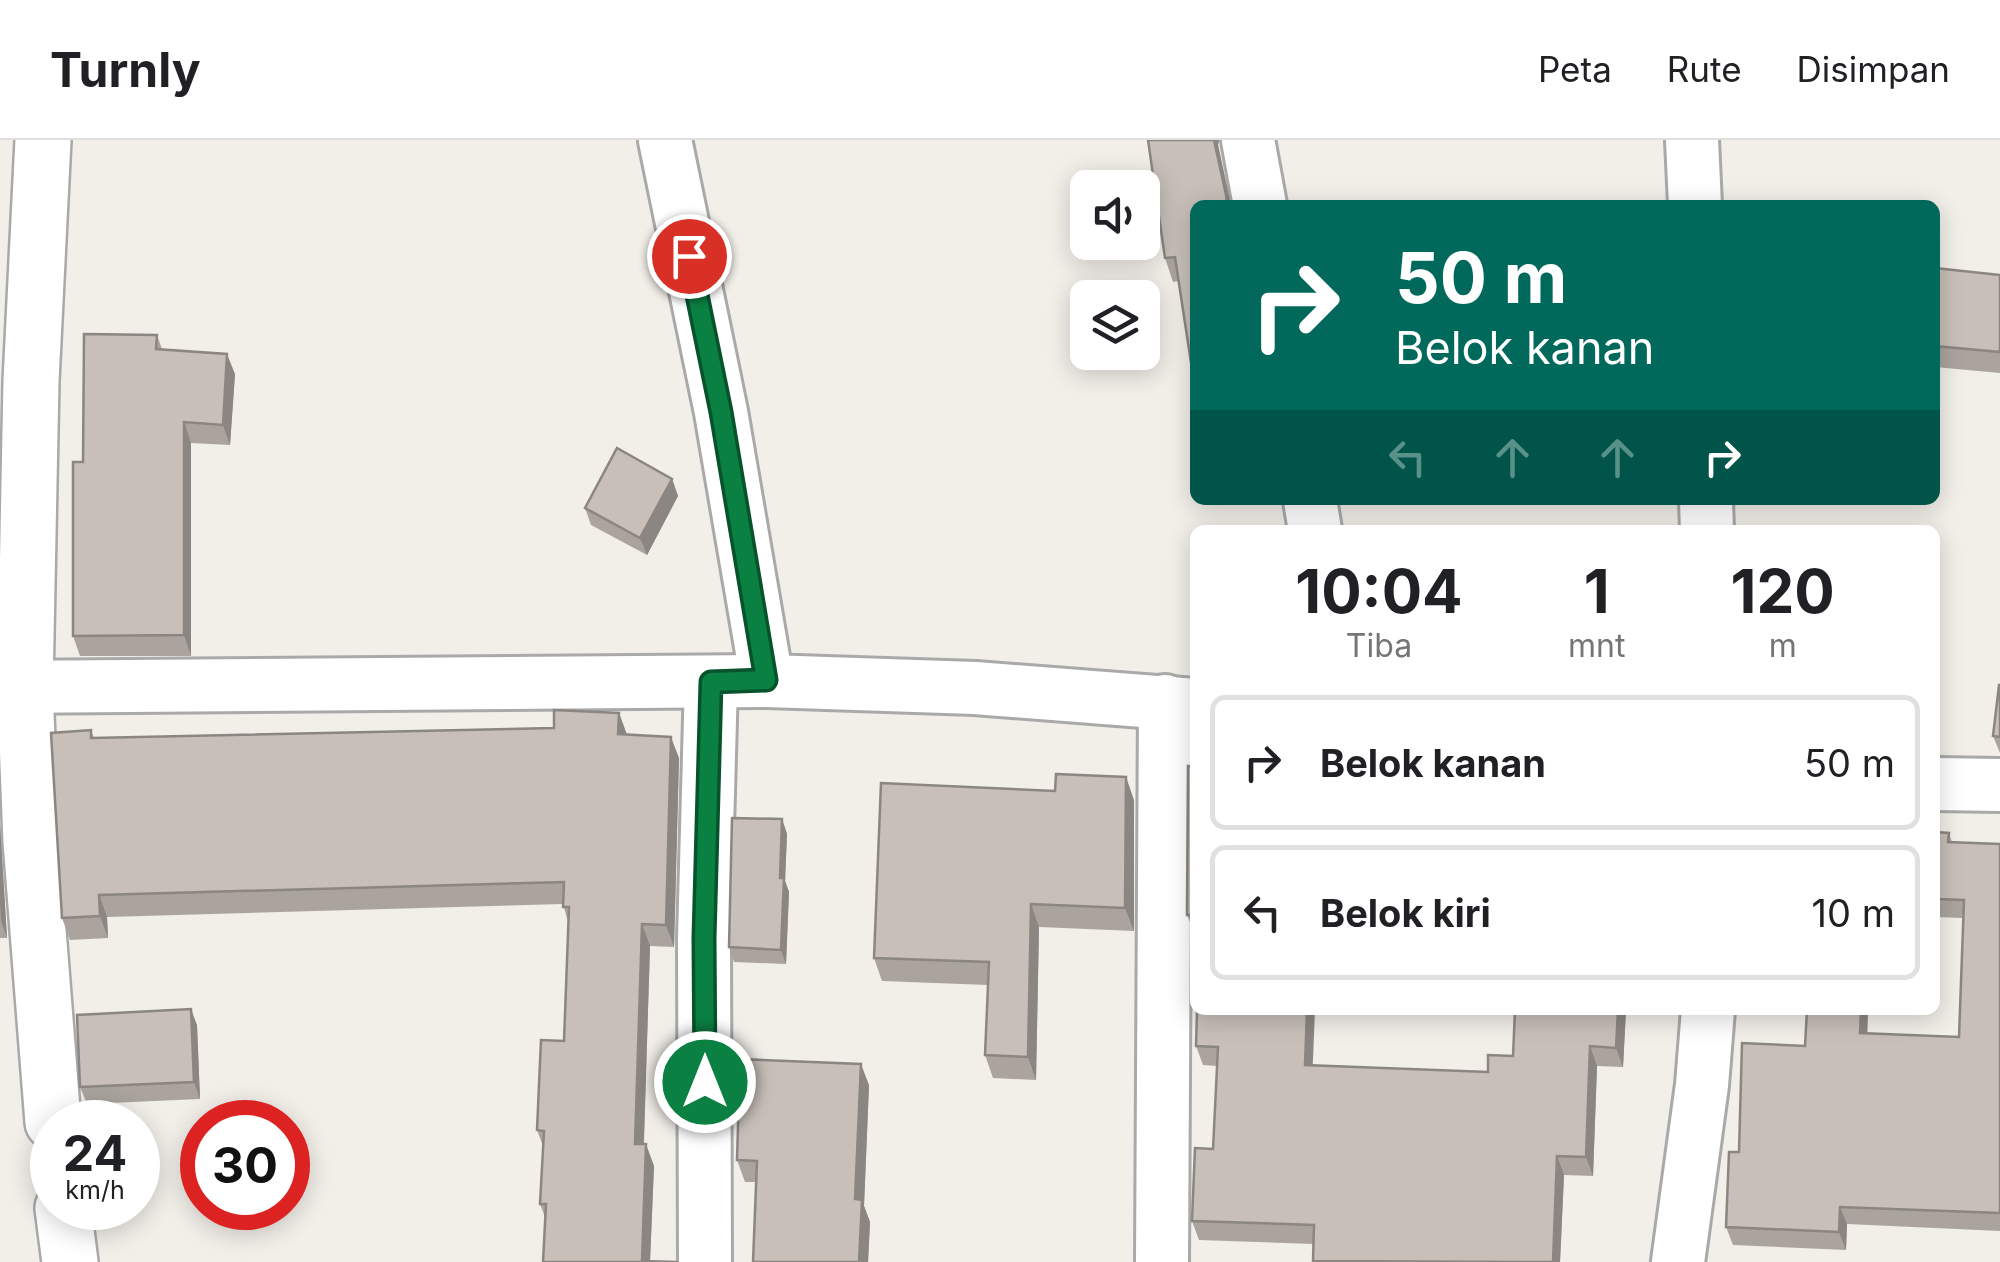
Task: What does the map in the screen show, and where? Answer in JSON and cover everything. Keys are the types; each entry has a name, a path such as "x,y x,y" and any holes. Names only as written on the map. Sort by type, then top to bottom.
{"street":[{"path":"43,140 13,688 31,841 51,1100"},
{"path":"665,140 721,412 766,680"},
{"path":"1248,140 1259,200"},
{"path":"1692,140 1695,200"},
{"path":"13,688 766,680 975,688 1180,703 1162,1262"},
{"path":"706,1262 704,938 711,682"},
{"path":"1940,784 2000,785"},
{"path":"1678,1262 1708,1015"},
{"path":"66,1230 70,1262"}],"building":[{"path":"1148,140 1214,140 1226,200 1190,200 1190,356 1175,257 1165,258 1160,223 1160,170 1152,170"},
{"path":"1940,269 2000,275 2000,352 1940,346"},
{"path":"84,334 157,335 156,349 227,354 223,425 184,422 184,635 73,636 73,462 83,462"},
{"path":"617,448 672,479 640,538 585,508"},
{"path":"2000,685 2000,737 1993,736"},
{"path":"554,710 619,713 618,734 671,737 666,925 642,924 635,1144 646,1144 642,1261 678,1262 543,1262 546,1204 540,1204 544,1131 537,1130 541,1040 564,1041 569,907 563,907 564,882 99,895 100,916 62,918 51,733 91,730 91,738 554,728"},
{"path":"1188,766 1190,915 1187,915"},
{"path":"1056,774 1126,777 1125,908 1031,904 1028,1057 985,1055 989,962 874,958 881,783 1055,791"},
{"path":"732,818 782,819 781,950 729,947"},
{"path":"1940,832 1949,833 1948,842 2000,844 2000,1213 1840,1207 1839,1232 1726,1227 1729,1152 1739,1152 1742,1043 1805,1046 1807,1015 1861,1015 1860,1033 1959,1037 1964,900 1940,899"},
{"path":"191,1009 194,1082 80,1087 77,1015"},
{"path":"1197,1015 1307,1015 1305,1065 1488,1072 1488,1055 1513,1056 1515,1015 1618,1015 1616,1048 1590,1046 1586,1157 1557,1156 1553,1262 1313,1261 1314,1225 1192,1221 1195,1148 1213,1149 1218,1047 1196,1046"},
{"path":"740,1059 861,1064 855,1199 862,1200 859,1262 753,1262 757,1161 737,1160"}],"route":[{"path":"689,256 721,412 766,680 711,682 704,938 705,1082"}]}
